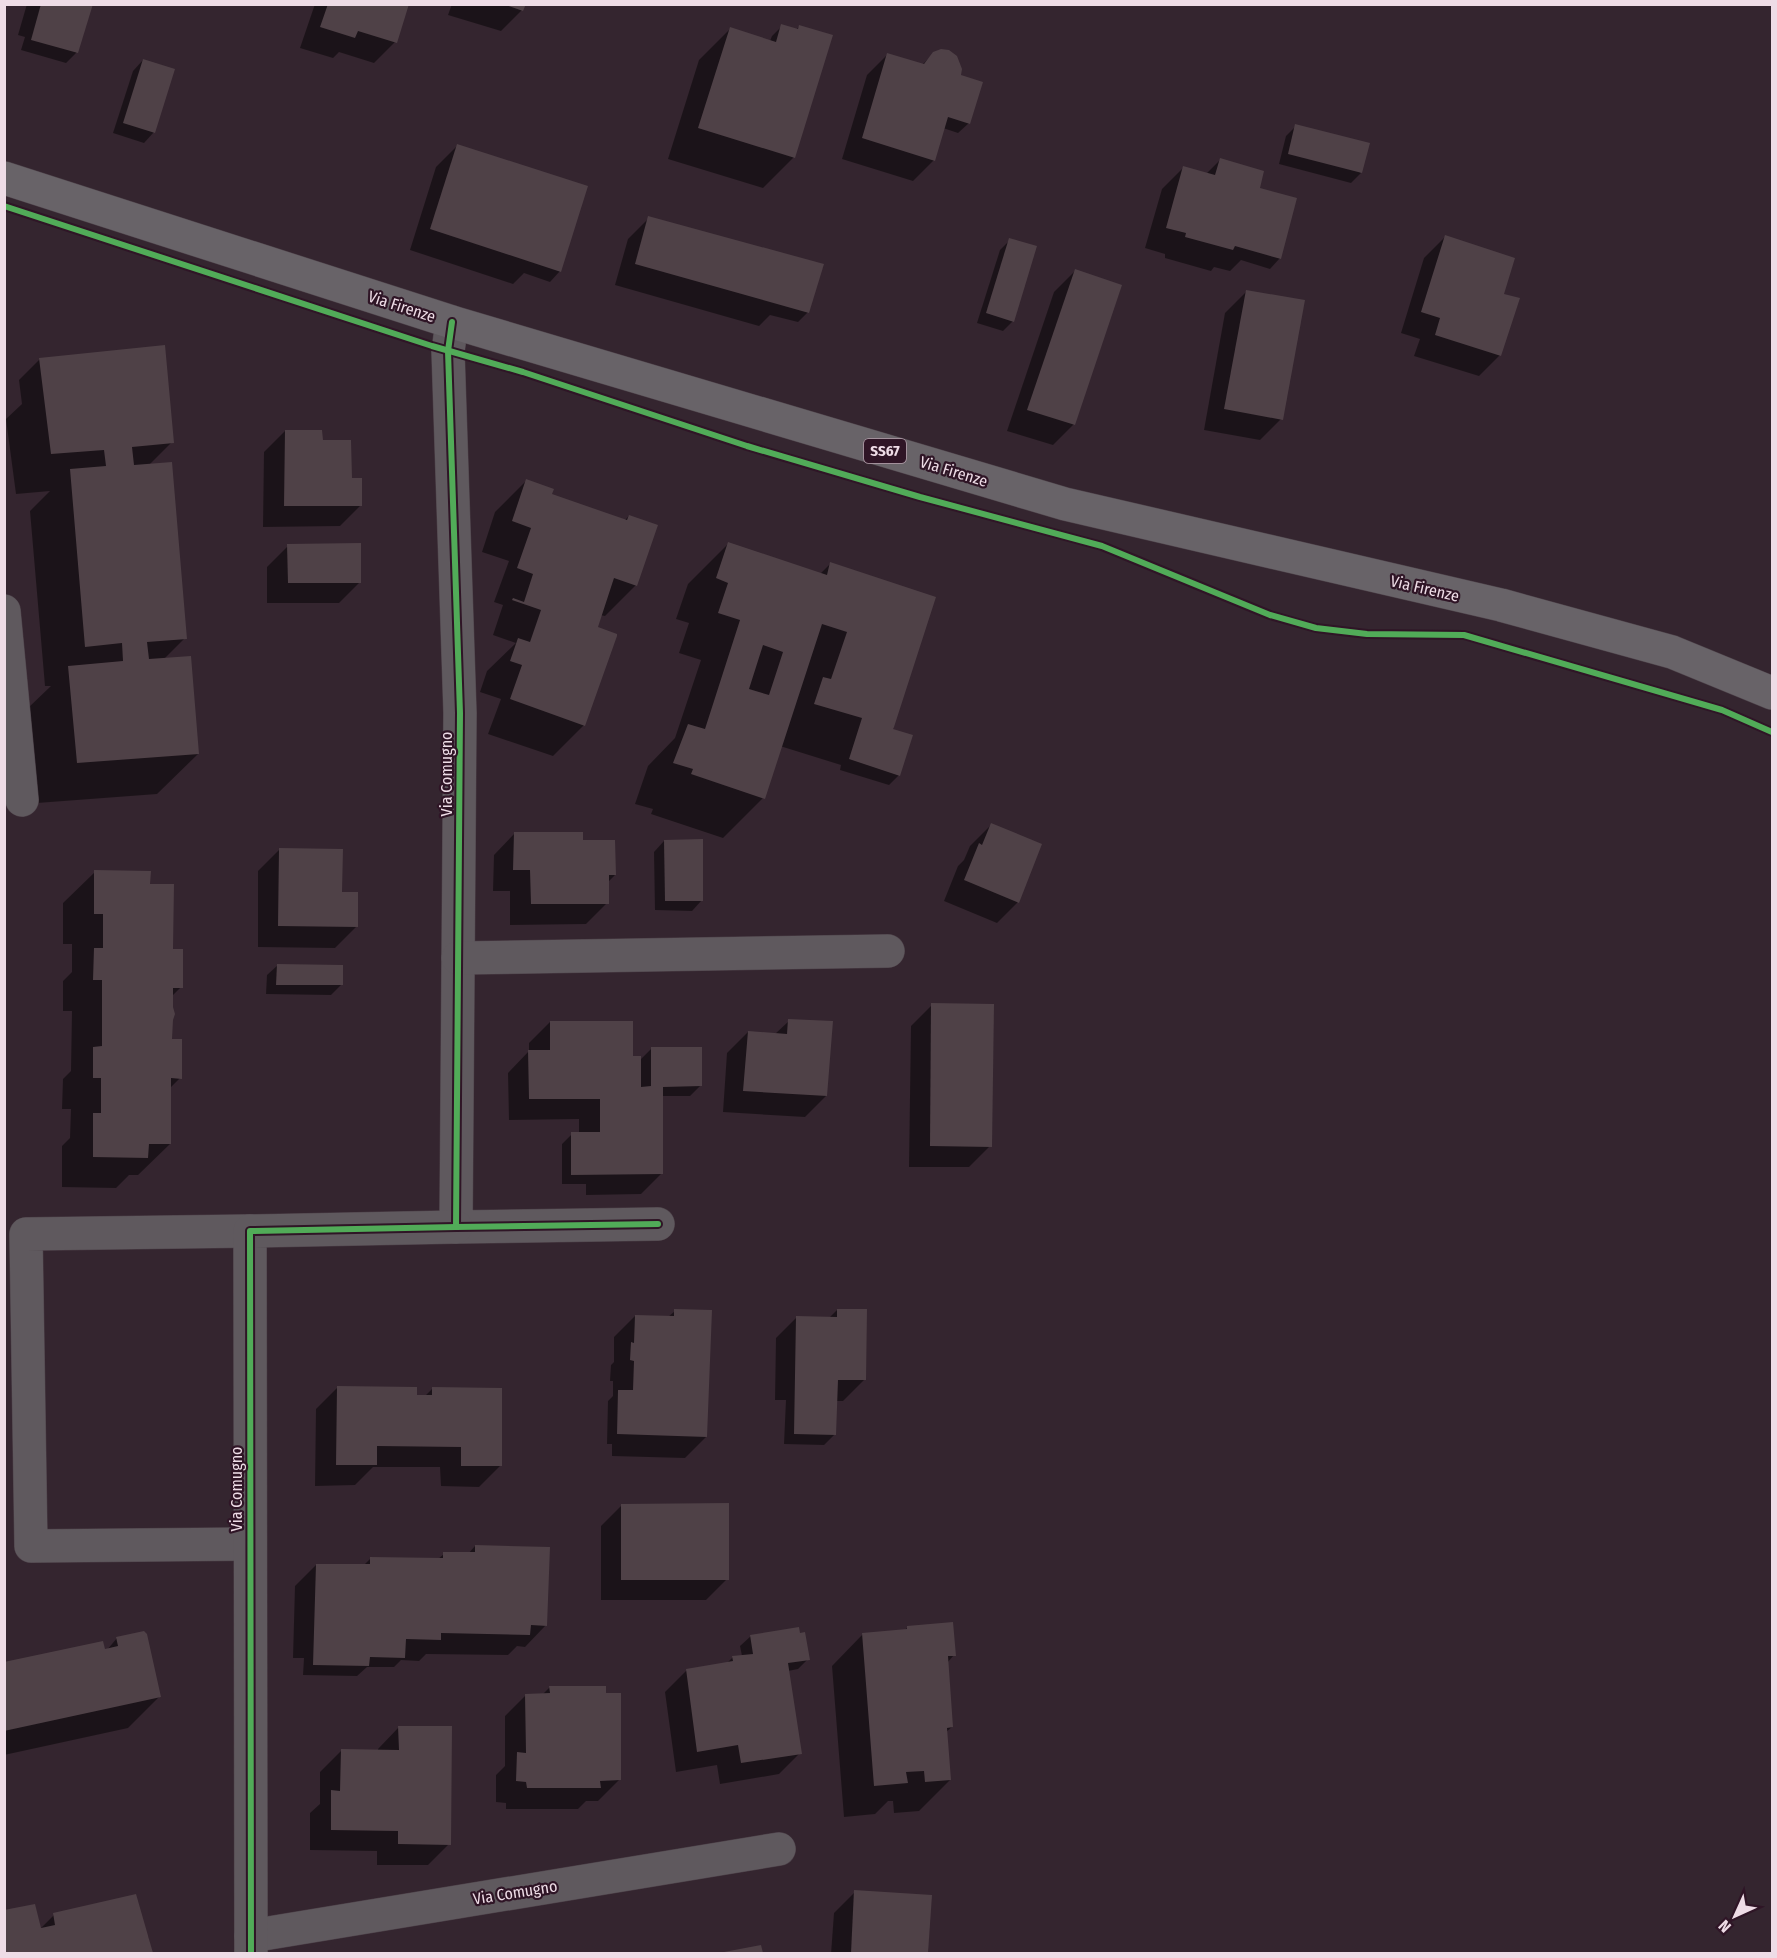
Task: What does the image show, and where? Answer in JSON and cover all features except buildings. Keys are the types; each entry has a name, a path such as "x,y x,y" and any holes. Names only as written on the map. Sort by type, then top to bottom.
{"main road":[{"name":"Via Firenze","path":"4,178 452,322 1065,504 1501,605 1672,652 1773,693"}],"street":[{"name":"Via Comugno","path":"452,322 448,351 460,713 456,1227"},
{"path":"4,611 22,800"},
{"path":"458,958 888,951"},
{"name":"Via Comugno","path":"250,1544 31,1546 15,1234 658,1224"},
{"name":"Via Comugno","path":"250,1232 251,1945 779,1849"}],"cycle path":[{"path":"4,206 747,446 920,497 1102,546 1270,615 1316,628 1367,634 1464,635 1722,710 1772,732"},
{"path":"452,322 448,351 460,713 456,1227 658,1224"},
{"path":"251,1954 250,1231 456,1227"}]}
